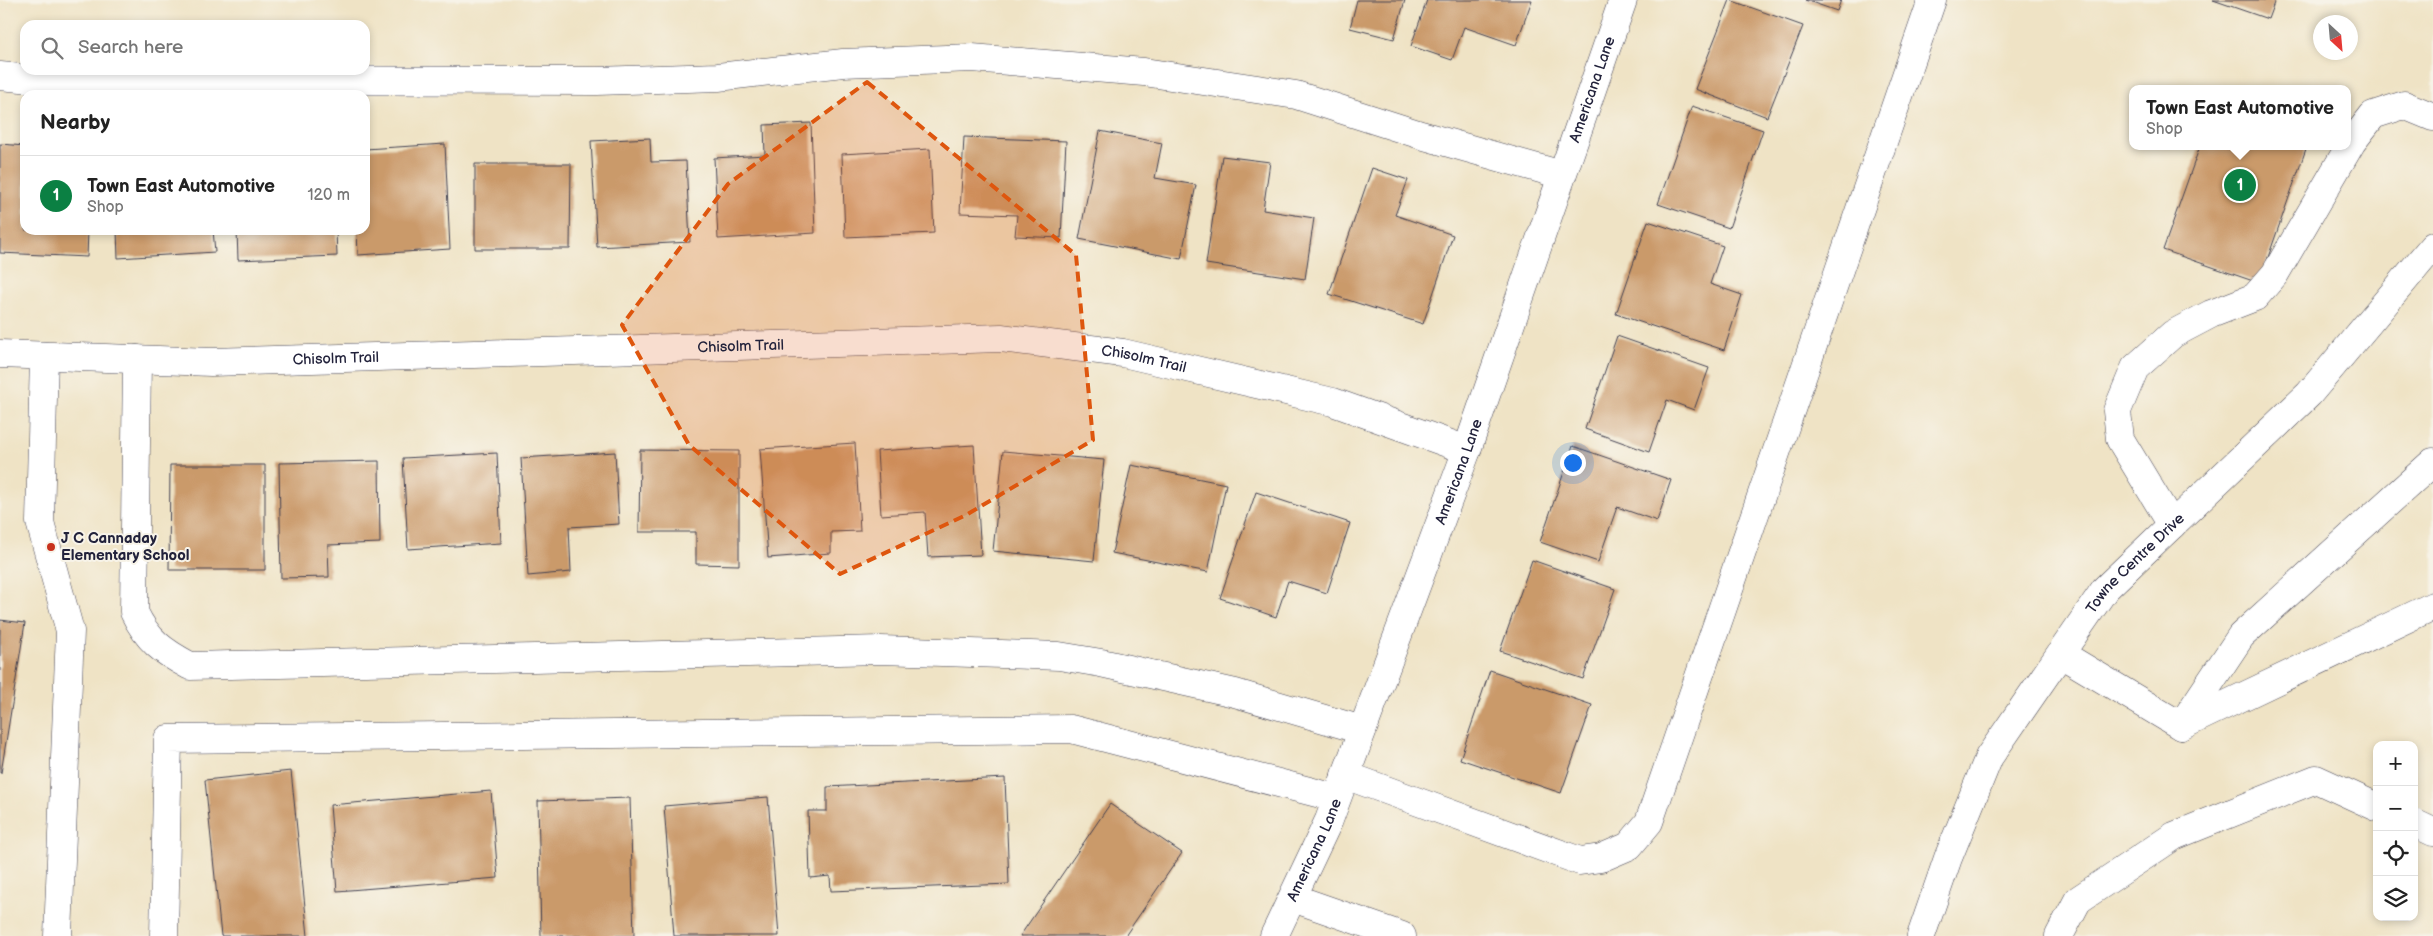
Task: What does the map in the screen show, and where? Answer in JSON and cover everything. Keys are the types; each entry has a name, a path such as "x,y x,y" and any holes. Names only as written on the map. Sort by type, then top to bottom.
{"street":[{"name":"Americana Lane","path":"1274,936 1328,820 1467,450 1623,0"},
{"path":"164,936 168,739 1071,729 1341,786 1580,861 1601,858 1628,846 1648,822 1932,0"},
{"path":"0,76 43,80 598,81 718,77 843,63 972,58 1144,72 1296,95 1421,135 1562,175"},
{"path":"2351,144 2373,115 2404,105 2433,117"},
{"path":"2172,525 2120,439 2118,411 2135,368 2173,334 2211,314 2255,297 2275,274 2347,150"},
{"name":"Towne Centre Drive","path":"1921,936 1948,858 1989,757 2105,588 2309,394 2433,246"},
{"name":"Chisolm Trail","path":"0,354 211,362 1001,338 1124,353 1333,402 1467,450"},
{"path":"44,356 40,522 70,631 58,936"},
{"path":"137,359 134,612 143,631 163,652 190,666 881,650 1059,656 1101,663 1235,693 1362,730"},
{"path":"2182,726 2241,636 2433,462"},
{"path":"2182,726 2433,606"},
{"path":"2061,654 2182,726"},
{"path":"2059,936 2078,900 2174,836 2316,779 2373,804"},
{"path":"2418,826 2433,832"},
{"path":"1293,898 1402,936"}],"highlighted area":[{"path":"867,82 1076,255 1093,440 966,515 840,574 689,445 622,325 728,184"}],"building":[{"path":"1357,0 1405,0 1394,39 1350,28"},
{"path":"1427,0 1532,0 1516,45 1464,27 1452,60 1411,46"},
{"path":"1730,0 1803,26 1767,117 1695,89"},
{"path":"1805,0 1841,0 1837,11"},
{"path":"2213,0 2275,0 2268,19"},
{"path":"1692,106 1763,130 1729,228 1658,204"},
{"path":"811,123 815,233 718,239 714,158 765,155 764,125"},
{"path":"1100,131 1162,143 1155,178 1196,185 1181,259 1079,239"},
{"path":"964,137 1066,141 1061,238 1015,236 1017,215 960,213"},
{"path":"650,138 651,162 686,161 690,242 597,247 591,141"},
{"path":"0,144 20,146 20,235 88,235 87,257 0,253"},
{"path":"445,144 450,249 358,255 357,235 370,235 370,149"},
{"path":"930,149 934,233 845,237 842,154"},
{"path":"2199,150 2306,150 2259,283 2163,250"},
{"path":"1222,156 1270,162 1263,210 1314,218 1305,279 1206,264"},
{"path":"475,164 571,164 570,249 475,249"},
{"path":"1372,168 1408,180 1395,215 1453,235 1423,324 1329,294"},
{"path":"1648,221 1723,246 1710,284 1742,295 1724,350 1616,314"},
{"path":"117,235 213,235 215,252 118,258"},
{"path":"237,235 336,235 337,256 238,260"},
{"path":"1617,336 1709,368 1694,410 1667,400 1649,452 1585,429"},
{"path":"855,443 860,531 831,532 831,553 768,558 760,449"},
{"path":"974,445 981,555 928,557 925,512 881,515 877,451"},
{"path":"1573,446 1671,480 1657,521 1617,507 1598,562 1540,542"},
{"path":"640,450 739,451 739,565 696,564 696,532 639,532"},
{"path":"1003,451 1104,460 1094,561 993,551"},
{"path":"615,452 619,524 569,527 571,572 528,576 521,458"},
{"path":"497,453 501,543 408,549 403,458"},
{"path":"379,461 380,543 328,545 329,577 281,578 279,463"},
{"path":"170,465 265,465 265,570 169,570"},
{"path":"1131,465 1226,484 1208,572 1112,553"},
{"path":"1256,492 1350,523 1327,593 1288,581 1276,617 1220,598"},
{"path":"1532,560 1615,589 1583,679 1500,651"},
{"path":"0,620 25,623 1,773 0,773"},
{"path":"1490,670 1592,705 1561,793 1460,759"},
{"path":"291,771 308,936 221,936 205,780"},
{"path":"1005,778 1009,884 831,891 830,876 810,878 808,811 827,811 827,787"},
{"path":"491,791 498,878 337,891 330,805"},
{"path":"768,797 779,936 674,936 664,806"},
{"path":"630,798 634,936 541,936 538,801"},
{"path":"1110,804 1182,853 1125,936 1020,936"}],"place":[{"name":"Town East Automotive","path":"2240,185"},
{"name":"J C Cannaday Elementary School","path":"51,547"}]}
